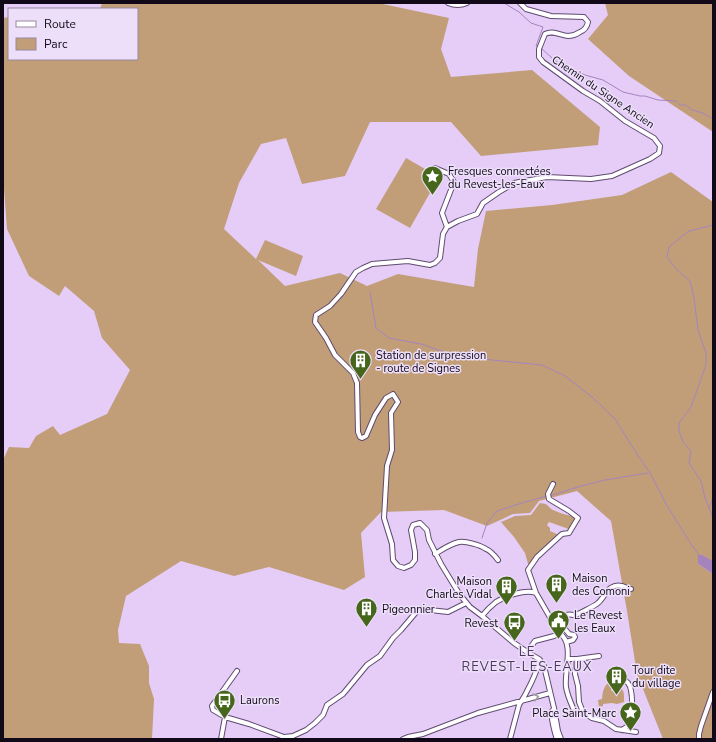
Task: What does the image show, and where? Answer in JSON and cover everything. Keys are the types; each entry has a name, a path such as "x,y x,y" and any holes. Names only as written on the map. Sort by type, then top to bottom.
{"street":[{"path":"448,3 454,6 460,6 467,3"},
{"name":"Chemin du Signe Ancien","path":"447,227 477,214 483,203 514,183 547,176 591,179 612,176 650,159 658,153 660,146 654,138 625,121 600,101 583,91 543,62 539,57 539,49 545,34 549,32 569,36 577,34 584,30 588,24 584,17 551,16 526,9 520,3"},
{"path":"436,168 449,174 454,182 442,213 447,227 443,234 440,258 435,263 430,265 408,261 372,264 363,268 356,272 341,294 330,306 316,315 315,320 335,355 354,373 357,382 358,432 360,438 366,436 375,415 386,398 393,394 398,402 391,413 392,450 387,466 384,518 392,544 393,560 398,566 404,568 411,565 415,560 411,530 414,525 420,523 427,530 429,540 436,554 466,603 498,630 527,652 538,658 544,666 561,739"},
{"path":"553,484 549,496 578,518 569,533 562,534 537,557 528,570 536,593 566,642 568,659 566,686 573,708"},
{"path":"436,554 451,545 463,542 487,549 498,560"},
{"path":"559,632 560,626 566,615 576,615 598,603 610,588 624,586 631,589"},
{"path":"482,616 494,604 505,598 524,592 536,593"},
{"path":"237,671 212,706 213,710 225,717 284,737 293,736 306,730 315,723 323,714 327,706 344,694 367,665 380,656 393,638 402,630 418,610 448,612 466,603"},
{"path":"527,652 535,641 541,638 554,636 561,629 565,629 569,634 574,635 575,637 574,640 566,642"},
{"path":"568,659 599,656"},
{"path":"575,659 579,702 583,712 592,718 604,720 616,729 636,732"},
{"path":"510,739 517,708 533,678 540,660"},
{"path":"618,675 629,684 631,697 631,724 630,726 621,730"},
{"path":"699,739 701,726 713,692"},
{"path":"403,739 430,731 478,713 550,693"},
{"path":"554,708 552,710 552,714 557,739"},
{"path":"221,739 225,717"}],"green space":[{"path":"102,3 378,3 449,18 441,49 451,77 532,70 600,127 598,145 481,156 451,122 370,122 345,176 302,184 286,138 261,144 239,183 224,229 256,259 265,240 303,256 296,276 258,260 285,286 340,273 367,286 398,274 474,287 478,249 486,211 552,205 622,195 671,172 713,202 713,561 698,564 713,574 713,739 663,739 637,674 611,521 577,491 539,501 530,513 513,514 487,526 444,510 381,512 361,533 365,577 344,590 269,567 234,576 181,561 126,596 118,630 119,643 140,644 149,666 149,683 154,699 152,739 3,739 3,460 9,447 29,448 36,436 53,426 60,435 107,414 130,370 102,338 94,311 65,286 59,296 29,276 7,229 3,175 3,18 8,17 8,60 138,60 138,8 100,8"},
{"path":"605,3 713,3 713,132 629,76 588,39 608,15"},
{"path":"406,158 439,177 410,228 376,209"},
{"path":"540,503 576,519 570,530 549,522 547,525 550,528 550,531 559,535 529,567 525,553 501,522 515,516 531,515"},
{"path":"613,679 616,683 611,691 614,691 617,686 621,689 624,692 624,702 617,704 603,704 603,706 599,707 598,700 602,699 604,688"}],"shaded area":[{"path":"698,555 702,555 713,561 713,574 698,564"}],"waterway":[{"path":"504,3 519,12 531,23 543,27 536,46 538,47"},
{"path":"542,49 557,62 585,75 603,80 623,92 658,100 676,101 680,105 686,105 692,110 703,113 713,119"},
{"path":"713,225 689,231 669,247 667,257 677,270 690,281 694,298 698,330 706,353 706,365 691,407 679,423 679,431 683,442 691,451 689,463 701,481 705,498 713,518"},
{"path":"370,292 376,328 389,338 421,344 450,354 542,365 565,376 592,397 615,419 650,473 666,504 699,555"},
{"path":"550,496 605,480 648,473"},
{"path":"482,538 487,523 497,511 547,496"},
{"path":"709,507 713,498"}],"place":[{"name":"Fresques connectées du Revest-les-Eaux","path":"432,196"},
{"name":"Station de surpression - route de Signes","path":"360,380"},
{"name":"Maison des Comoni","path":"556,604"},
{"name":"Maison Charles Vidal","path":"507,606"},
{"name":"Pigeonnier","path":"366,628"},
{"name":"Le Revest les Eaux","path":"559,640"},
{"name":"Revest","path":"514,642"},
{"name":"Tour dite du village","path":"617,696"},
{"name":"Laurons","path":"225,720"},
{"name":"Place Saint-Marc","path":"631,732"}],"district":[{"name":"LE REVEST-LES-EAUX","path":"527,660"}]}
